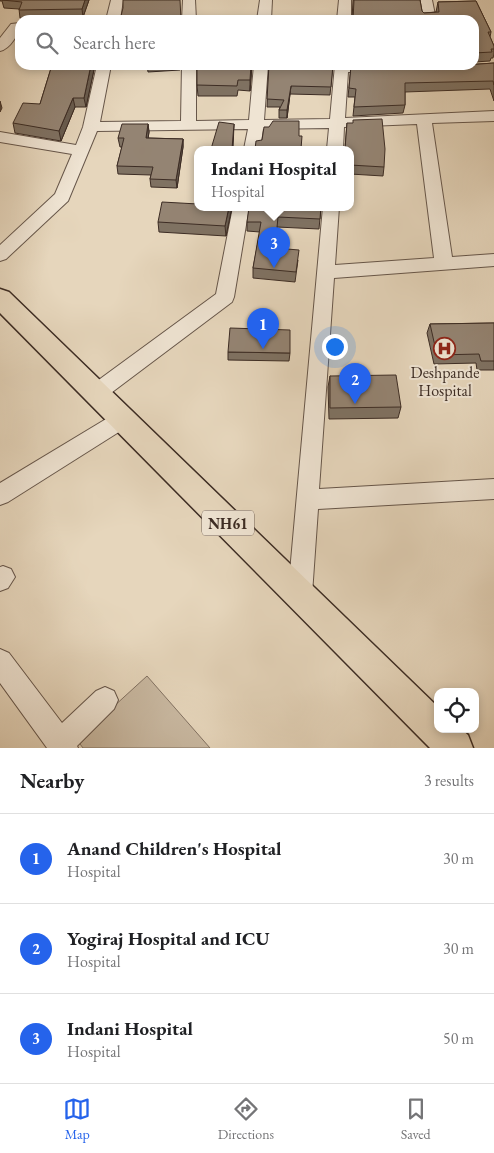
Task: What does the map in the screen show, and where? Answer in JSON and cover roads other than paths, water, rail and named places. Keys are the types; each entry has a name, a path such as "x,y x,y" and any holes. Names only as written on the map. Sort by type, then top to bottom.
{"main road":[{"name":"NH61","path":"0,298 455,748"}],"street":[{"path":"114,15 117,0"},
{"path":"189,0 189,15"},
{"path":"264,15 266,0"},
{"path":"344,15 345,0"},
{"path":"426,0 428,15"},
{"path":"0,25 15,27"},
{"path":"0,47 15,30"},
{"path":"0,255 62,197 91,127 103,70"},
{"path":"188,126 189,70"},
{"path":"252,146 261,70"},
{"path":"335,146 342,70"},
{"path":"91,127 337,124 494,116"},
{"path":"424,120 444,263"},
{"path":"0,137 81,151"},
{"path":"96,393 225,297 240,211"},
{"path":"300,594 331,211"},
{"path":"326,272 494,260"},
{"path":"0,495 123,420"},
{"path":"308,500 494,489"},
{"path":"0,662 62,745 105,700"}],"place":[{"name":"Indani Hospital","path":"274,268"},
{"name":"Deshpande Hospital","path":"445,348"},
{"name":"Anand Children's Hospital","path":"263,349"},
{"name":"Yogiraj Hospital and ICU","path":"355,404"}]}
